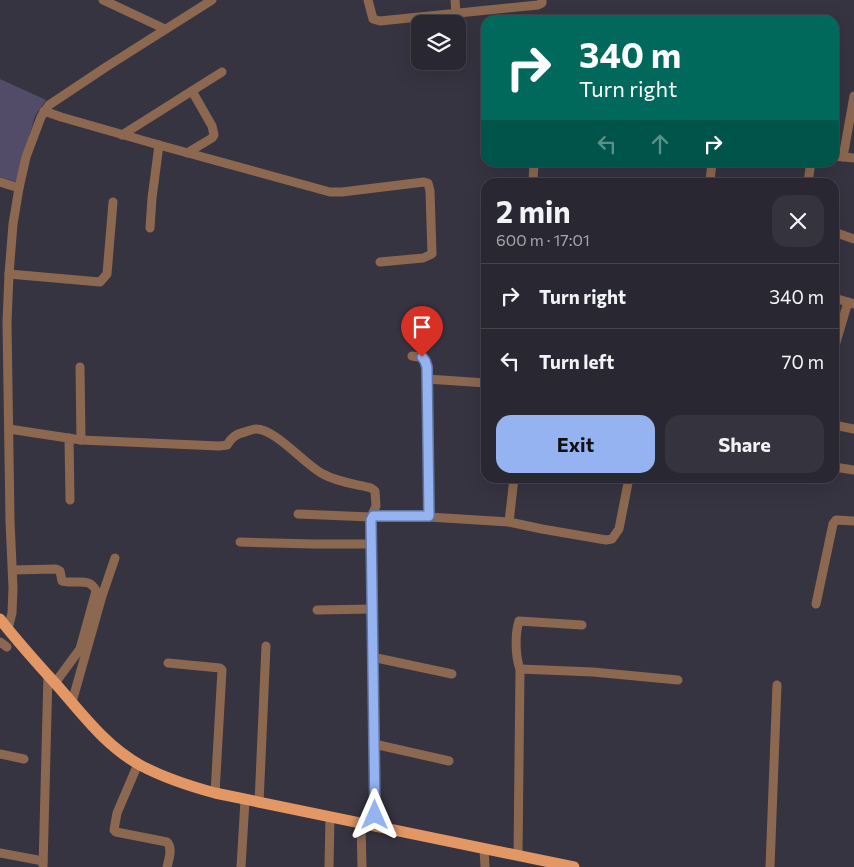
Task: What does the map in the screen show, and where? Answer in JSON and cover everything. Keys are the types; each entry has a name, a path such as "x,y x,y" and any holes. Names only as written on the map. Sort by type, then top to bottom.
{"main road":[{"path":"0,619 92,726 114,748 138,764 181,783 245,800 518,856 533,863 574,867"}],"street":[{"path":"103,0 114,3 165,29"},
{"path":"8,629 13,600 13,570 7,322 9,274 19,188 26,157 44,110 61,96 211,0"},
{"path":"368,0 371,16 373,19 380,21 538,4 542,3 542,0"},
{"path":"455,0 456,14"},
{"path":"122,135 222,72"},
{"path":"187,153 214,135 212,126 192,91"},
{"path":"854,96 839,156 854,158"},
{"path":"44,110 122,135 330,192 418,182 428,183 430,191 432,254 424,258 380,262"},
{"path":"150,228 154,172 159,145"},
{"path":"0,182 19,188"},
{"path":"9,274 100,282 107,274 113,202"},
{"path":"839,234 854,239"},
{"path":"839,299 851,303 839,335"},
{"path":"412,356 422,357 425,361 427,379 429,516"},
{"path":"80,368 82,440"},
{"path":"427,379 481,383"},
{"path":"839,426 854,429"},
{"path":"9,428 82,440 220,446 227,445 231,438 238,433 258,429 267,432 298,453 320,473 328,477 371,488 375,491 375,510 372,517 370,544 375,827"},
{"path":"69,438 70,500"},
{"path":"839,468 854,470"},
{"path":"509,522 513,483"},
{"path":"298,514 372,517 429,516 509,522 602,540 612,539 619,529 628,483"},
{"path":"816,604 834,524 836,520 854,521"},
{"path":"240,542 370,544"},
{"path":"72,702 102,596 115,558"},
{"path":"0,852 43,864 51,679 80,649 96,591 94,586 88,583 62,581 60,571 13,570"},
{"path":"317,610 372,609"},
{"path":"518,856 519,621 582,625"},
{"path":"259,803 266,646"},
{"path":"372,657 452,674"},
{"path":"168,664 197,665 220,668 222,670 215,793"},
{"path":"520,668 593,672 678,680"},
{"path":"770,867 777,685"},
{"path":"374,744 449,761"},
{"path":"0,754 24,759"},
{"path":"138,764 117,813 114,830 116,832 167,842 170,845 167,867"},
{"path":"241,867 245,800"},
{"path":"329,867 330,817"},
{"path":"361,823 362,867"},
{"path":"484,849 485,867"}],"shaded area":[{"path":"0,79 46,100 35,116 16,182 0,177"}],"route":[{"path":"375,815 371,520 373,516 429,516 427,367 422,357"}]}
